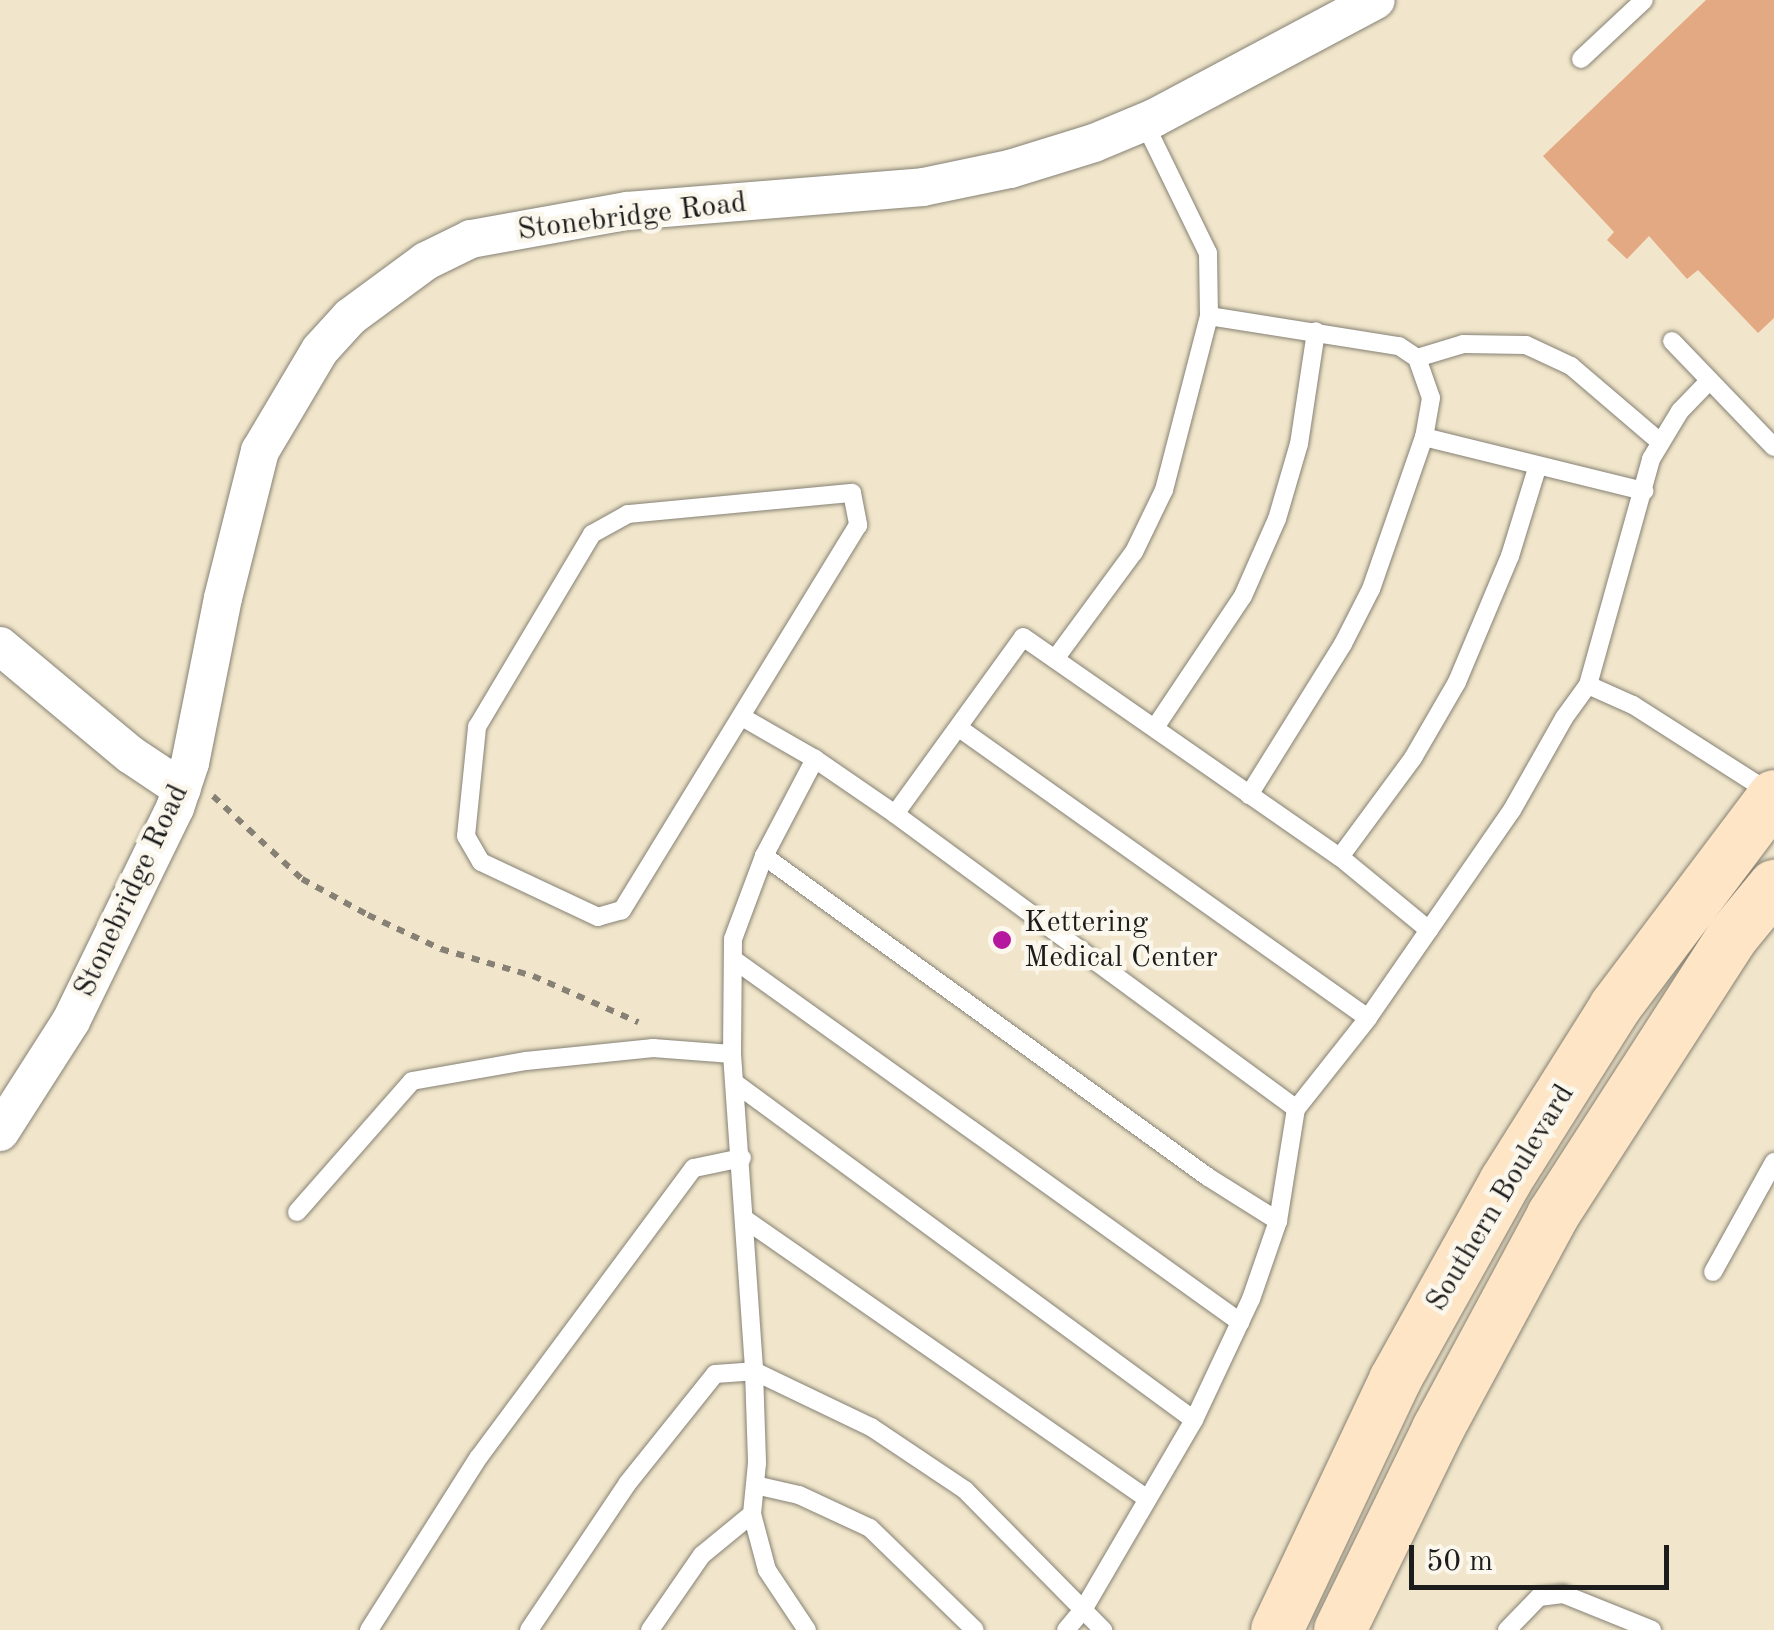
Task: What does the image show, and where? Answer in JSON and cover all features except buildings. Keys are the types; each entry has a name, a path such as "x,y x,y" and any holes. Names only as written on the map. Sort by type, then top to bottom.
{"street":[{"name":"Stonebridge Road","path":"0,1132 71,1021 182,789 244,504 260,451 320,350 350,317 426,262 471,240 582,217 924,186 1010,169 1094,144 1144,122 1376,0"},
{"path":"0,646 131,756 182,789"},
{"name":"Southern Boulevard","path":"1278,1630 1395,1380 1505,1182 1616,1007 1774,795"},
{"name":"Southern Boulevard","path":"1340,1630 1438,1430 1553,1215 1733,936 1774,886"}],"lane":[{"path":"1581,59 1644,0"},
{"path":"1055,659 1134,552 1164,490 1209,316 1208,253 1144,122"},
{"path":"1209,316 1399,346 1417,358 1431,398 1424,436 1371,589 1343,644 1249,795"},
{"path":"1156,726 1243,596 1277,520 1298,444 1316,331"},
{"path":"1672,341 1774,447"},
{"path":"1417,358 1463,344 1526,345 1572,366 1661,443"},
{"path":"1066,1630 1083,1610 1194,1420 1240,1322 1278,1221 1296,1109 1368,1018 1512,810 1564,718 1588,686 1661,443 1680,411 1708,382"},
{"path":"1424,436 1537,468 1644,492"},
{"path":"1340,857 1413,758 1458,682 1510,556 1537,468"},
{"path":"852,493 858,525 742,717 622,910 598,917 481,862 466,836 477,728 592,534 628,514 852,493"},
{"path":"895,814 1023,637 1340,857 1429,930"},
{"path":"1588,686 1632,705 1774,795"},
{"path":"742,717 814,759 895,814 1296,1109"},
{"path":"959,728 1368,1018"},
{"path":"807,1630 766,1570 752,1514 754,1370 732,1054 733,939 764,856 814,759"},
{"path":"764,856 1208,1178 1278,1221"},
{"path":"733,959 1240,1322"},
{"path":"297,1212 412,1081 526,1061 654,1048 732,1054"},
{"path":"735,1083 1194,1420"},
{"path":"369,1630 479,1457 694,1168 742,1158"},
{"path":"1713,1272 1774,1162"},
{"path":"746,1220 1146,1498"},
{"path":"529,1630 626,1484 715,1374 754,1370 871,1427 964,1490 1102,1630"},
{"path":"755,1485 799,1495 870,1528 975,1630"},
{"path":"650,1630 702,1556 752,1514"},
{"path":"1507,1630 1538,1597 1563,1594 1652,1630"}],"path":[{"path":"182,789 215,796 302,879 368,914 441,948 533,976 697,1051"}],"place":[{"name":"Kettering Medical Center","path":"1002,940"}]}
